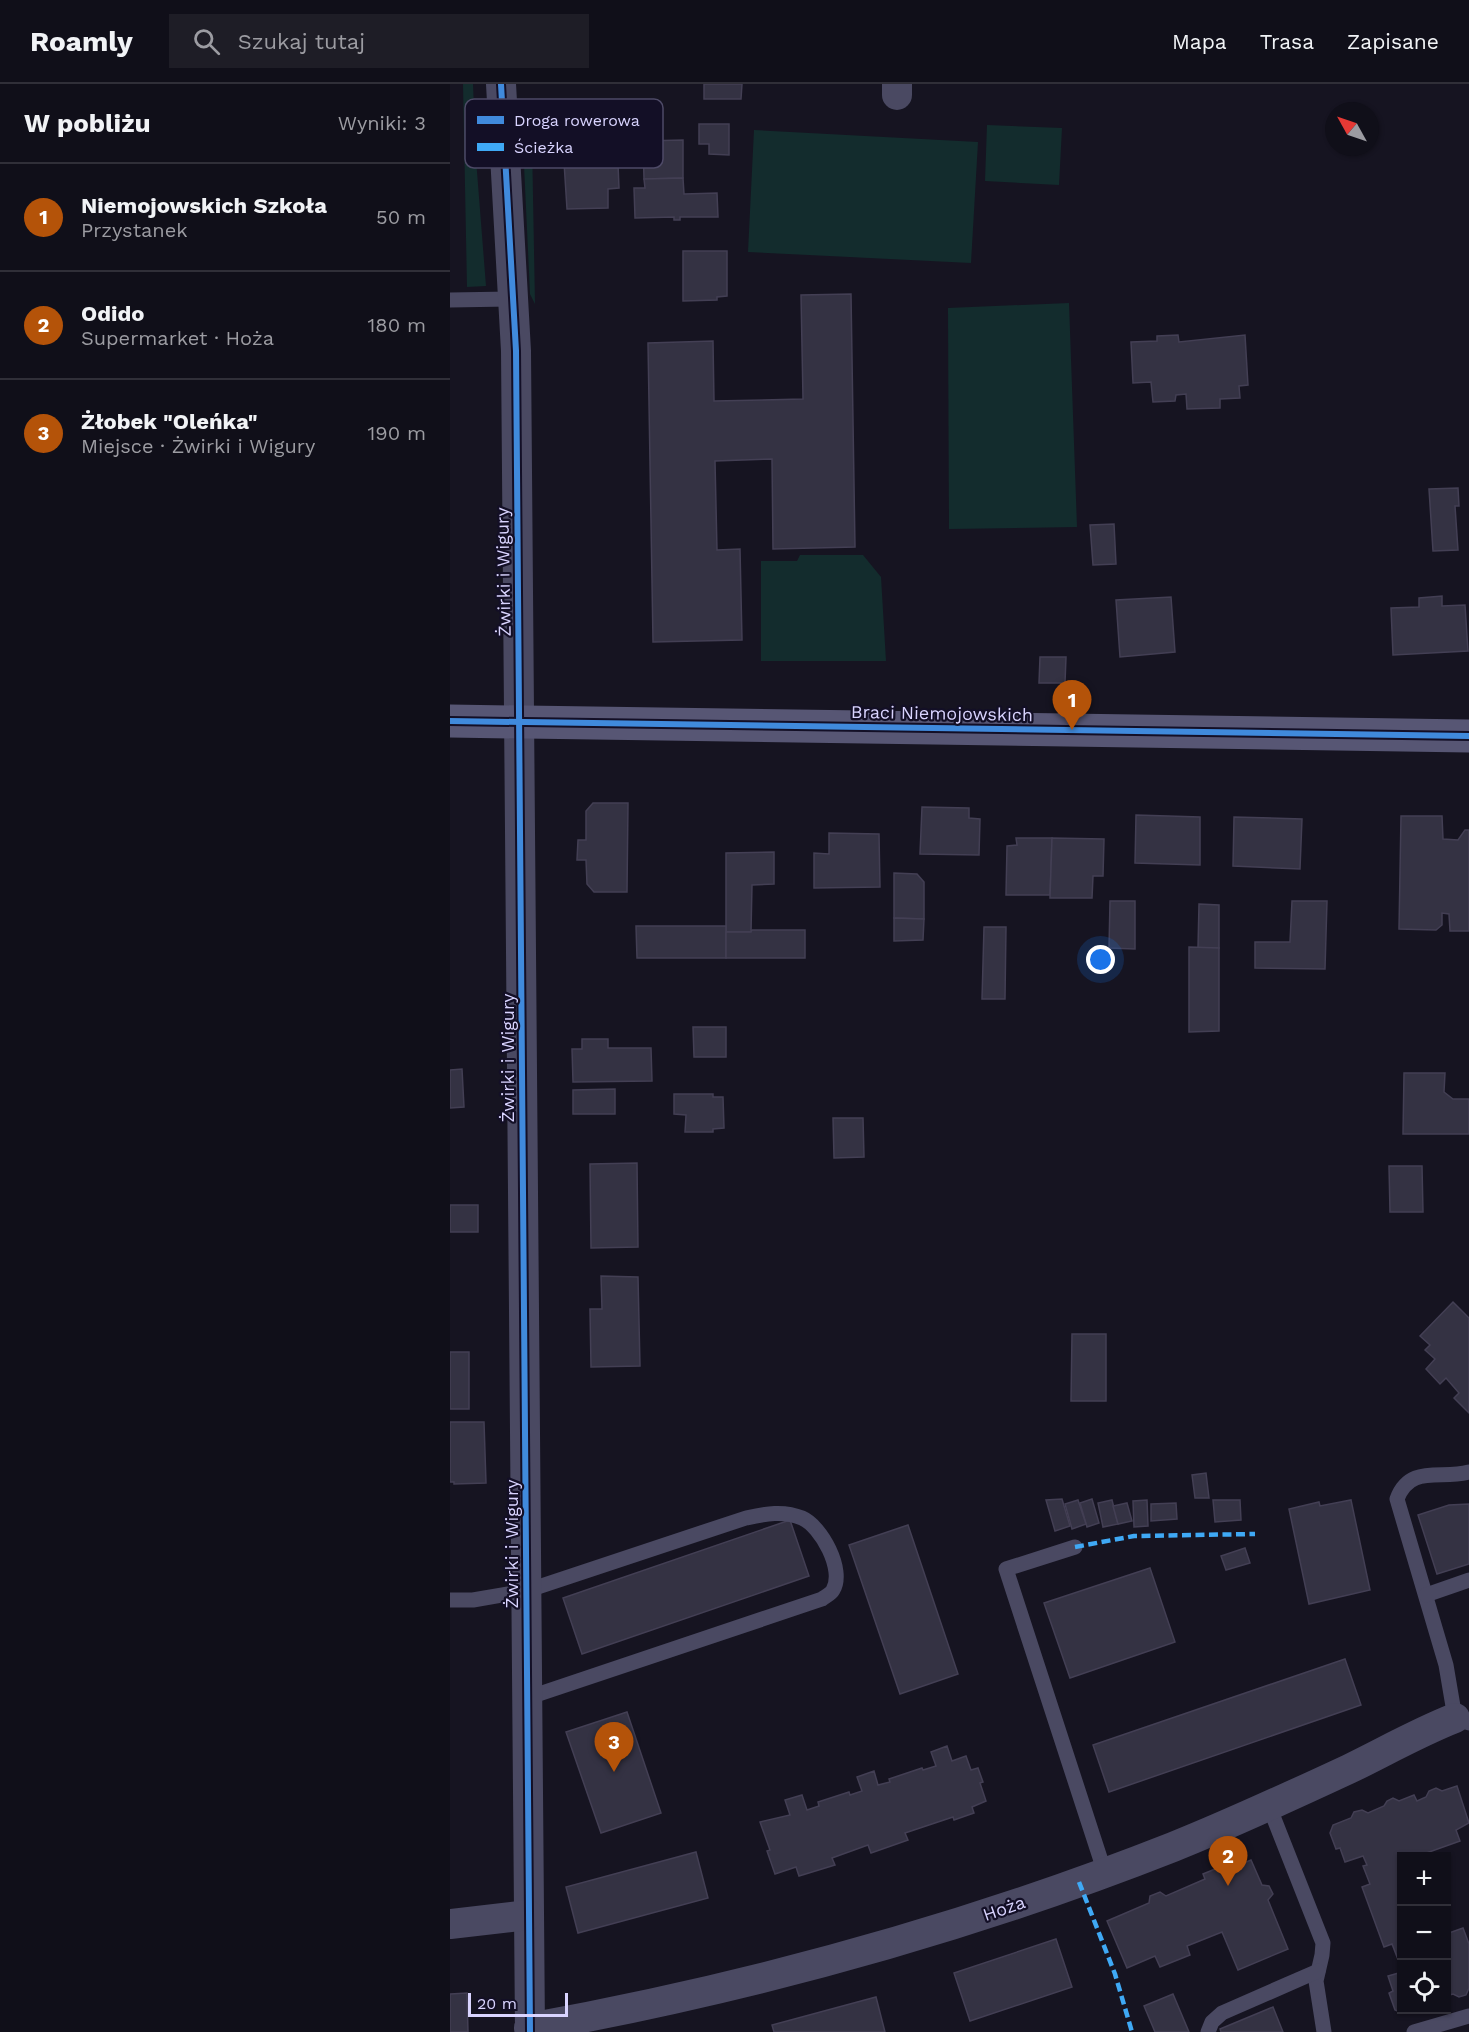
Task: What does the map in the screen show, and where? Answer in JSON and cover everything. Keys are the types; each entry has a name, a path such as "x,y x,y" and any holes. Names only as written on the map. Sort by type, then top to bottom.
{"street":[{"name":"Żwirki i Wigury","path":"501,84 502,99"},
{"name":"Żwirki i Wigury","path":"506,168 514,299 530,2030"},
{"name":"Braci Niemojowskich","path":"450,721 1469,736"},
{"name":"Hoża","path":"530,2030 792,1971 978,1917 1174,1846 1269,1806 1433,1726 1462,1720"},
{"path":"450,1924 528,1915"}],"lane":[{"path":"450,300 514,299"},
{"path":"1462,1720 1397,1499 1401,1487 1410,1480 1423,1475 1469,1472"},
{"path":"450,1600 473,1600 526,1591 767,1513 790,1514 805,1519 816,1528 829,1548 836,1567 836,1582 832,1592 822,1599 527,1698"},
{"path":"1075,1547 1006,1569 1105,1872"},
{"path":"1426,1595 1469,1580"},
{"path":"1269,1806 1323,1943 1317,1993 1324,2032"},
{"path":"1208,2032 1212,2022 1222,2013 1318,1971"},
{"path":"1414,2032 1469,2016"}],"green space":[{"path":"463,84 473,84 474,99 465,99 465,168 477,168 486,286 467,287"},
{"path":"987,125 1062,128 1059,185 985,181"},
{"path":"754,130 978,142 971,263 748,252"},
{"path":"524,168 532,168 535,304 530,294"},
{"path":"1069,303 1077,527 949,529 948,308"},
{"path":"800,555 863,555 881,577 886,661 761,661 761,561 797,561"}],"building":[{"path":"704,84 742,84 741,99 704,99"},
{"path":"699,124 729,124 729,155 709,154 709,144 699,144"},
{"path":"663,140 683,140 683,178 644,179 644,168 663,168"},
{"path":"564,168 618,168 619,188 608,189 608,208 567,209"},
{"path":"683,178 684,194 717,193 718,217 680,217 680,220 674,220 674,217 635,218 634,188 645,188 644,179"},
{"path":"683,251 727,251 727,296 717,297 717,300 683,301"},
{"path":"851,294 855,547 773,549 772,459 715,461 717,550 740,549 742,640 653,642 648,343 713,341 714,401 803,399 801,295"},
{"path":"1178,335 1179,342 1245,335 1248,385 1239,386 1240,398 1220,399 1220,408 1187,409 1186,394 1176,395 1175,401 1153,402 1151,382 1133,383 1131,342 1157,341 1157,336"},
{"path":"1458,488 1459,506 1455,506 1458,550 1433,551 1429,489"},
{"path":"1114,524 1116,564 1093,565 1090,525"},
{"path":"1442,596 1442,606 1465,605 1468,651 1393,655 1391,608 1419,607 1419,598"},
{"path":"1171,597 1175,652 1120,657 1116,600"},
{"path":"1040,657 1066,657 1065,683 1039,683"},
{"path":"593,803 628,803 627,892 594,892 587,884 586,860 577,860 578,840 586,840 586,811"},
{"path":"922,807 969,808 969,818 980,819 979,855 920,854"},
{"path":"1136,815 1200,817 1200,865 1135,863"},
{"path":"1401,816 1442,816 1443,839 1458,840 1465,830 1469,830 1469,931 1450,931 1449,914 1442,913 1442,925 1436,930 1399,929"},
{"path":"1234,817 1302,819 1300,869 1233,866"},
{"path":"829,833 879,834 880,887 814,888 814,853 829,854"},
{"path":"1016,838 1052,838 1050,895 1006,895 1007,846 1017,845"},
{"path":"1052,838 1104,839 1103,876 1093,876 1092,898 1050,898"},
{"path":"774,852 774,884 752,885 751,932 726,932 726,853"},
{"path":"894,873 917,874 924,882 924,919 894,918"},
{"path":"1110,901 1135,901 1135,949 1109,948"},
{"path":"1292,901 1327,901 1325,969 1255,968 1255,942 1290,942"},
{"path":"1199,904 1219,905 1219,948 1198,948"},
{"path":"894,918 924,919 923,940 894,941"},
{"path":"636,926 726,926 726,958 637,958"},
{"path":"984,927 1006,927 1005,999 982,999"},
{"path":"752,930 805,930 805,958 726,958 726,932 751,932"},
{"path":"1189,947 1219,948 1219,1031 1189,1032"},
{"path":"693,1027 726,1027 726,1057 694,1057"},
{"path":"582,1039 608,1039 608,1048 651,1048 652,1081 573,1082 572,1049 582,1049"},
{"path":"462,1069 464,1107 450,1108 450,1070"},
{"path":"1404,1073 1445,1073 1444,1092 1453,1099 1469,1099 1469,1134 1403,1134"},
{"path":"615,1089 615,1114 573,1114 573,1090"},
{"path":"674,1094 713,1094 713,1097 723,1097 724,1128 713,1129 713,1132 685,1132 686,1115 674,1114"},
{"path":"833,1118 863,1118 864,1157 834,1158"},
{"path":"637,1163 638,1247 591,1248 590,1164"},
{"path":"1389,1166 1422,1166 1423,1212 1390,1212"},
{"path":"450,1205 478,1205 478,1232 450,1232"},
{"path":"601,1276 638,1277 640,1366 591,1367 590,1309 602,1309"},
{"path":"1453,1302 1469,1318 1469,1413 1454,1398 1459,1393 1446,1378 1440,1384 1426,1369 1435,1359 1425,1350 1430,1345 1420,1336"},
{"path":"1072,1334 1106,1334 1106,1401 1071,1401"},
{"path":"450,1352 469,1352 469,1409 450,1409"},
{"path":"450,1422 484,1422 486,1483 454,1484 450,1482"},
{"path":"1206,1473 1209,1498 1195,1498 1192,1475"},
{"path":"1062,1499 1070,1526 1055,1531 1046,1500"},
{"path":"1092,1499 1099,1523 1087,1527 1080,1503"},
{"path":"1078,1500 1086,1524 1072,1529 1065,1504"},
{"path":"1112,1500 1118,1524 1103,1527 1098,1503"},
{"path":"1147,1500 1148,1526 1134,1527 1133,1501"},
{"path":"1213,1500 1240,1500 1241,1520 1215,1522"},
{"path":"1351,1500 1370,1590 1309,1604 1289,1509 1319,1502 1320,1506"},
{"path":"1127,1503 1132,1521 1118,1524 1113,1506"},
{"path":"1176,1503 1177,1519 1151,1521 1151,1504"},
{"path":"1469,1504 1469,1564 1437,1574 1418,1515 1449,1505"},
{"path":"790,1520 809,1576 582,1654 563,1598"},
{"path":"908,1525 958,1674 900,1694 849,1545"},
{"path":"1245,1548 1250,1563 1226,1570 1221,1556"},
{"path":"1150,1568 1175,1642 1070,1678 1044,1603"},
{"path":"1345,1659 1361,1705 1109,1792 1093,1745"},
{"path":"627,1712 661,1813 601,1833 566,1732"},
{"path":"947,1746 952,1761 966,1756 971,1770 978,1768 986,1801 972,1807 974,1813 954,1820 953,1817 905,1833 908,1840 871,1853 868,1845 832,1858 835,1865 799,1876 796,1867 775,1874 767,1851 770,1850 760,1822 790,1815 785,1800 802,1795 807,1810 819,1806 818,1802 849,1792 850,1795 862,1791 857,1777 874,1771 878,1785 922,1768 923,1770 936,1766 931,1752"},
{"path":"1457,1786 1469,1823 1456,1830 1460,1841 1429,1852 1397,1852 1397,1957 1392,1944 1384,1947 1362,1887 1370,1884 1363,1866 1367,1865 1363,1856 1345,1862 1340,1848 1336,1849 1330,1833 1333,1825 1351,1818 1354,1812 1362,1810 1368,1813 1384,1806 1393,1798 1399,1801 1414,1795 1417,1801 1436,1788 1442,1791"},
{"path":"696,1852 708,1898 578,1933 566,1887"},
{"path":"1237,1860 1239,1865 1251,1860 1262,1885 1269,1886 1273,1894 1268,1900 1288,1949 1238,1970 1222,1932 1187,1946 1190,1955 1160,1967 1155,1956 1127,1968 1107,1921 1149,1903 1150,1896 1160,1892 1166,1896 1205,1879 1203,1874"},
{"path":"1463,1928 1469,1944 1469,1988 1466,1995 1459,1997 1451,1995 1451,1932"},
{"path":"1056,1939 1072,1987 970,2021 954,1973"},
{"path":"1397,1973 1397,2011 1389,1993 1393,1991 1388,1976"},
{"path":"467,1993 468,2032 450,2032 450,1994"},
{"path":"1173,1994 1189,2032 1155,2032 1144,2006"},
{"path":"876,1997 885,2032 774,2032 772,2025"},
{"path":"1273,2007 1283,2032 1221,2032 1220,2029"}],"marked path":[{"path":"1075,1547 1134,1536 1255,1534"},
{"path":"1079,1882 1115,1974 1132,2032"}],"cycle path":[{"path":"501,84 502,99"},
{"path":"506,168 516,351 530,2032"},
{"path":"450,721 1469,736"}],"place":[{"name":"Niemojowskich Szkoła","path":"1072,730"},
{"name":"Żłobek \"Oleńka\"","path":"614,1772"},
{"name":"Odido","path":"1228,1886"}]}
